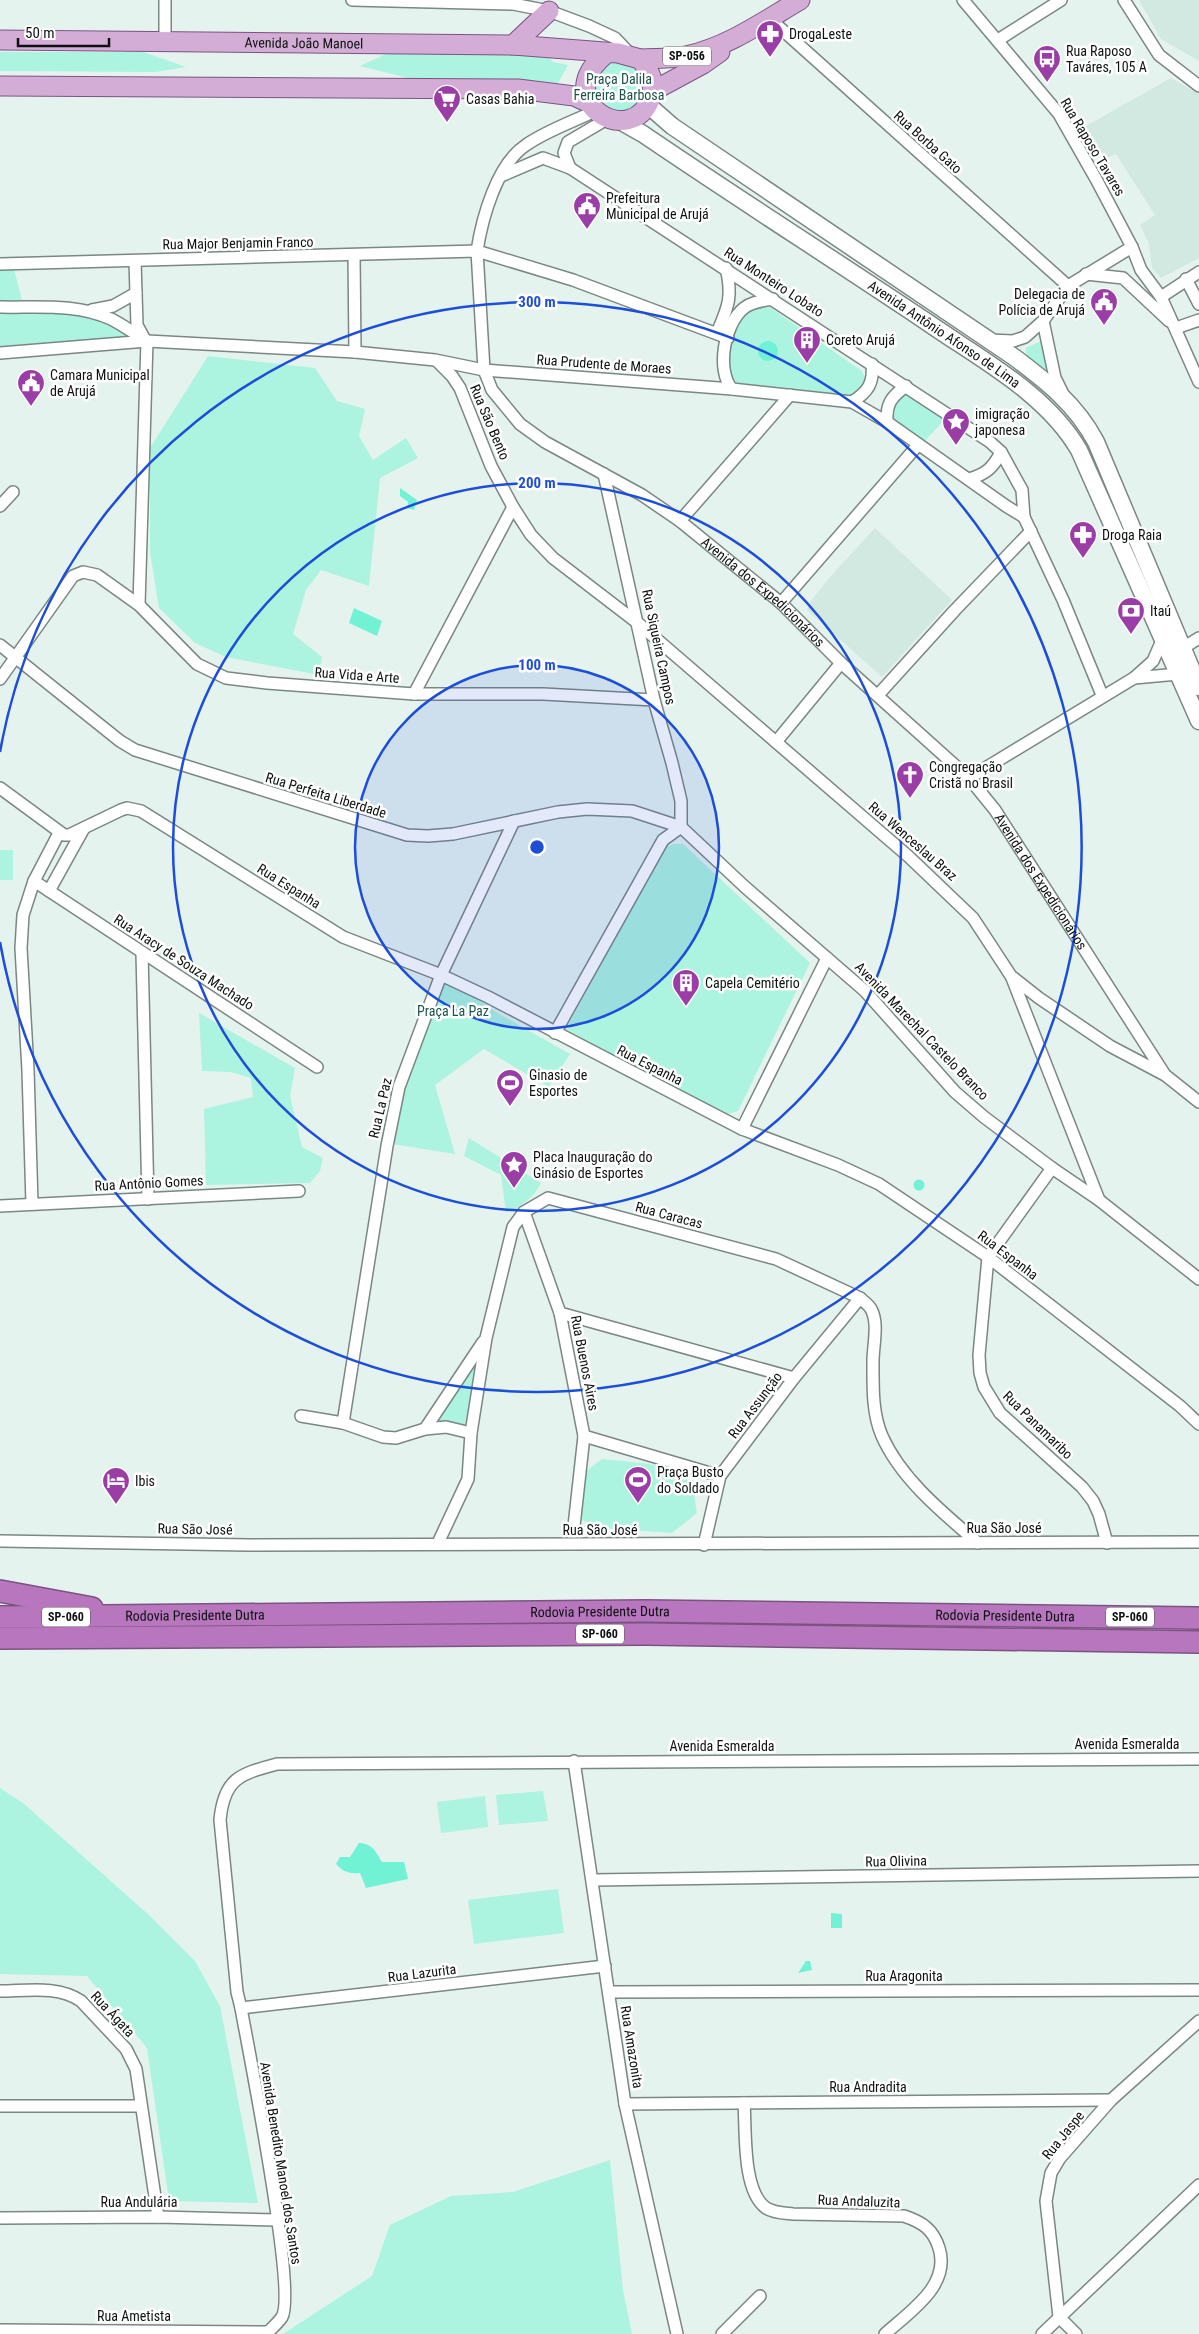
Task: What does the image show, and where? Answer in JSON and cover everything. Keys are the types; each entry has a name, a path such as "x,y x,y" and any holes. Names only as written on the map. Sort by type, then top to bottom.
{"highway":[{"path":"0,1591 67,1602 132,1617"},
{"name":"Rodovia Presidente Dutra","path":"0,1617 646,1611 1199,1618"},
{"name":"Rodovia Presidente Dutra","path":"0,1638 646,1634 1199,1642"}],"main road":[{"name":"SP-056","path":"607,53 636,57 687,56 731,40 794,1"},
{"path":"513,45 535,27 550,6"},
{"name":"Avenida João Manoel","path":"0,40 513,45 607,53"},
{"name":"SP-056","path":"603,113 631,119 651,98 719,54 731,40"},
{"path":"603,113 585,85 591,67 607,53"},
{"name":"SP-056","path":"636,57 653,79 651,98"},
{"path":"0,86 518,90 574,96 603,113"},
{"name":"Avenida Antônio Afonso de Lima","path":"651,98 672,126 988,340 1066,398 1085,421 1096,442 1159,611 1163,638 1198,715"},
{"name":"Avenida Antônio Afonso de Lima","path":"603,113 643,134 819,249 976,356 1046,407 1069,432 1080,450 1159,611 1183,648 1199,687"},
{"path":"976,356 988,340"},
{"path":"1080,450 1096,442"}],"street":[{"path":"165,0 165,42"},
{"path":"352,0 511,2 550,6 615,38 636,57"},
{"name":"Rua Raposo Tavares","path":"963,0 1059,114 1096,178 1132,248 1141,270 1161,297 1199,382"},
{"path":"998,40 1061,0"},
{"path":"1124,0 1158,55 1199,86"},
{"name":"Rua Borba Gato","path":"769,18 1068,286"},
{"path":"570,168 564,153 568,142 603,113"},
{"name":"Avenida dos Expedicionários","path":"603,113 524,146 497,177 480,231 477,251 484,370 492,390 520,424 545,442 642,495 680,521 781,603 841,663 969,778 995,810 1165,1075 1199,1102"},
{"name":"Rua Monteiro Lobato","path":"497,177 543,158 570,168 726,268 990,442 1001,452 1022,490 1024,517"},
{"path":"988,340 1013,341 1025,337 1043,320 1068,286 1132,248"},
{"name":"Rua Major Benjamin Franco","path":"0,264 477,251 573,280 723,336"},
{"path":"354,255 355,352"},
{"path":"136,261 137,325 147,341 139,605"},
{"path":"726,268 731,288 723,336 723,373 732,389"},
{"path":"1086,274 1123,278 1141,270"},
{"path":"1161,297 1199,272"},
{"path":"1123,278 1176,328 1199,320"},
{"path":"1186,279 1199,304"},
{"path":"85,310 113,306 136,293"},
{"path":"723,336 739,312 752,303 773,299"},
{"path":"0,307 71,308 85,310 112,319 147,341"},
{"path":"1043,320 1055,378 1066,398"},
{"name":"Rua Prudente de Moraes","path":"0,353 147,341 355,352 435,360 484,370 732,389 852,402 887,422 1024,517"},
{"name":"Rua São Bento","path":"435,360 452,376 460,388 491,466 513,507 531,535 553,558 639,624"},
{"path":"852,402 862,396 871,383 872,364"},
{"path":"887,422 888,405 893,396 906,386"},
{"path":"680,521 790,396"},
{"path":"781,603 918,445"},
{"path":"970,480 994,466 1001,452"},
{"name":"Rua Siqueira Campos","path":"604,474 639,624 654,700 679,792 681,827"},
{"path":"0,506 13,492"},
{"path":"414,694 513,507"},
{"path":"1024,517 1063,600 1102,695"},
{"path":"878,695 954,610 1031,531"},
{"name":"Rua Vida e Arte","path":"16,657 73,576 83,572 97,575 139,605 197,664 217,675 267,683 414,694 592,696 654,700"},
{"name":"Rua Wenceslau Braz","path":"639,624 908,856 956,900 990,940 1011,976 1039,998 1110,1046 1165,1075"},
{"path":"969,778 1102,695 1134,678 1156,658 1163,638"},
{"path":"1183,648 1199,638"},
{"name":"Rua Perfeita Liberdade","path":"0,645 120,741 134,750 408,835 453,834 558,812 609,810 632,811 681,827"},
{"path":"0,678 16,657"},
{"path":"776,742 841,663"},
{"path":"1134,678 1178,674"},
{"path":"2,791 59,833 34,881 23,915 20,948 28,1070 32,1204"},
{"name":"Rua Espanha","path":"59,833 69,835 127,808 141,811 343,937 441,975 488,997 742,1129 838,1165 879,1184 988,1258 1180,1406 1199,1424"},
{"name":"Rua La Paz","path":"343,1423 387,1146 397,1097 422,1022 441,975 514,820"},
{"path":"555,1033 664,840 681,827"},
{"name":"Avenida Marechal Castelo Branco","path":"681,827 865,991 955,1092 984,1117 1052,1168 1099,1200 1199,1279"},
{"path":"50,891 84,828"},
{"name":"Rua Aracy de Souza Machado","path":"34,881 317,1067"},
{"path":"142,953 148,1198"},
{"path":"742,1129 827,958"},
{"path":"1011,976 1099,1200"},
{"path":"988,1258 1052,1168"},
{"name":"Rua Antônio Gomes","path":"0,1206 298,1191"},
{"name":"Rua Caracas","path":"438,1543 468,1479 471,1433 486,1338 513,1227 524,1212 548,1198 776,1259 860,1298"},
{"name":"Rua Buenos Aires","path":"524,1212 560,1313 584,1436 574,1526"},
{"name":"Rua Panamaribo","path":"988,1258 979,1356 984,1387 1000,1413 1082,1487 1093,1501 1107,1543"},
{"path":"860,1298 871,1309 874,1326 873,1389 882,1436 896,1460 916,1483 941,1510 978,1543"},
{"name":"Rua Assunção","path":"704,1545 720,1476 794,1378 860,1298"},
{"path":"560,1313 794,1378"},
{"path":"425,1429 486,1338"},
{"path":"300,1416 343,1423 384,1437 396,1438 425,1429 446,1427 471,1433"},
{"path":"584,1436 720,1476"},
{"name":"Rua São José","path":"0,1541 249,1545 1199,1542"},
{"name":"Avenida Esmeralda","path":"245,1772 277,1764 1199,1759"},
{"name":"Rua Amazonita","path":"574,1761 626,2104 676,2334"},
{"name":"Avenida Benedito Manoel dos Santos","path":"245,1772 230,1787 222,1803 220,1820 236,1992 241,2008 277,2220 285,2302 282,2317 267,2333"},
{"name":"Rua Olivina","path":"593,1880 1199,1871"},
{"name":"Rua Lazurita","path":"241,2008 605,1966"},
{"name":"Rua Ágata","path":"0,1990 58,1991 72,1994 81,2000 126,2049 132,2060 158,2217"},
{"name":"Rua Aragonita","path":"609,1992 1199,1990"},
{"name":"Rua Jaspe","path":"1060,2316 1046,2201 1051,2173 1060,2158 1111,2100 1199,2020"},
{"name":"Rua Andradita","path":"626,2104 1111,2100"},
{"name":"Rua Andaluzita","path":"744,2103 749,2176 752,2190 760,2202 767,2208 776,2212 793,2214 904,2216 921,2222 935,2234 942,2256 938,2279 928,2295 885,2334"},
{"path":"0,2106 140,2106"},
{"path":"1042,2334 1199,2185"},
{"name":"Rua Andulária","path":"0,2218 158,2217 277,2220"},
{"path":"722,2334 760,2296"},
{"path":"1060,2316 1076,2334"},
{"name":"Rua Ametista","path":"0,2330 267,2333"}],"shaded area":[{"path":"1139,0 1199,0 1199,61 1161,39"},
{"path":"1171,78 1199,94 1199,258 1161,278 1152,268 1149,244 1140,225 1155,215 1116,154 1102,160 1086,126"},
{"path":"768,341 775,344 778,351 775,358 768,361 761,358 758,351 761,344"},
{"path":"400,488 417,500 414,510 407,508 408,502 400,496"},
{"path":"875,528 952,600 882,677 807,610 810,602 830,577"},
{"path":"354,608 382,621 377,636 349,623"},
{"path":"919,1179 925,1185 919,1191 913,1185"},
{"path":"359,1843 370,1846 382,1862 404,1862 408,1879 366,1888 360,1873 347,1872 336,1864 340,1857 350,1857"},
{"path":"831,1913 842,1914 842,1928 831,1928"},
{"path":"806,1961 810,1961 812,1970 798,1973"}],"green space":[{"path":"395,50 547,54 553,62 568,65 556,87 412,79 360,66"},
{"path":"0,52 143,52 186,67 155,72 0,71"},
{"name":"Praça Dalila Ferreira Barbosa","path":"619,62 637,69 644,87 637,105 619,112 601,105 594,87 601,69"},
{"path":"14,269 23,304 0,303 0,270"},
{"path":"757,308 771,308 862,371 866,380 864,388 852,396 739,385 732,380 728,362 729,351 736,330 746,314"},
{"path":"0,311 54,312 85,316 117,328 134,338 0,348"},
{"path":"1041,341 1052,370 1044,373 1026,364 1026,348"},
{"path":"208,356 315,368 337,401 365,409 359,436 373,460 406,438 418,458 380,478 369,586 321,570 306,590 293,634 322,657 319,675 226,657 195,643 159,608 150,552 150,448"},
{"path":"905,392 945,419 924,442 892,419 892,405"},
{"path":"683,844 810,963 738,1111 725,1115 566,1029 665,847"},
{"path":"0,850 13,850 13,880 0,880"},
{"name":"Praça La Paz","path":"437,978 467,992 496,1012 570,1054 549,1087 484,1049 435,1085 455,1154 392,1144 402,1084"},
{"path":"199,1013 295,1068 290,1096 302,1147 323,1158 320,1171 310,1183 206,1185 204,1109 253,1097 251,1078 231,1072 202,1071"},
{"path":"469,1138 541,1183 531,1197 517,1208 506,1212 501,1175 464,1156"},
{"path":"478,1355 469,1426 436,1422"},
{"name":"Praça Busto do Soldado","path":"602,1459 650,1464 684,1476 692,1486 697,1513 672,1533 602,1528 582,1520 581,1496 585,1472"},
{"path":"0,1788 23,1803 150,1916 195,1961 220,2006 258,2203 169,2201 147,2048 87,1976 0,1974"},
{"path":"543,1791 548,1821 499,1825 496,1795"},
{"path":"485,1796 488,1827 441,1833 437,1802"},
{"path":"558,1889 564,1933 474,1944 468,1900"},
{"path":"610,2160 623,2290 632,2334 283,2334 372,2276 390,2225 451,2196 513,2192"}],"place":[{"name":"DrogaLeste","path":"770,58"},
{"name":"Rua Raposo Taváres, 105 A","path":"1047,83"},
{"name":"Casas Bahia","path":"447,123"},
{"name":"Prefeitura Municipal de Arujá","path":"587,230"},
{"name":"Delegacia de Polícia de Arujá","path":"1104,326"},
{"name":"Coreto Arujá","path":"807,364"},
{"name":"Camara Municipal de Arujá","path":"31,407"},
{"name":"imigração japonesa","path":"956,446"},
{"name":"Droga Raia","path":"1083,559"},
{"name":"Itaú","path":"1131,635"},
{"name":"Congregação Cristã no Brasil","path":"910,799"},
{"name":"Capela Cemitério","path":"686,1007"},
{"name":"Ginasio de Esportes","path":"510,1107"},
{"name":"Placa Inauguração do Ginásio de Esportes","path":"514,1189"},
{"name":"Praça Busto do Soldado","path":"638,1504"},
{"name":"Ibis","path":"116,1505"}]}
